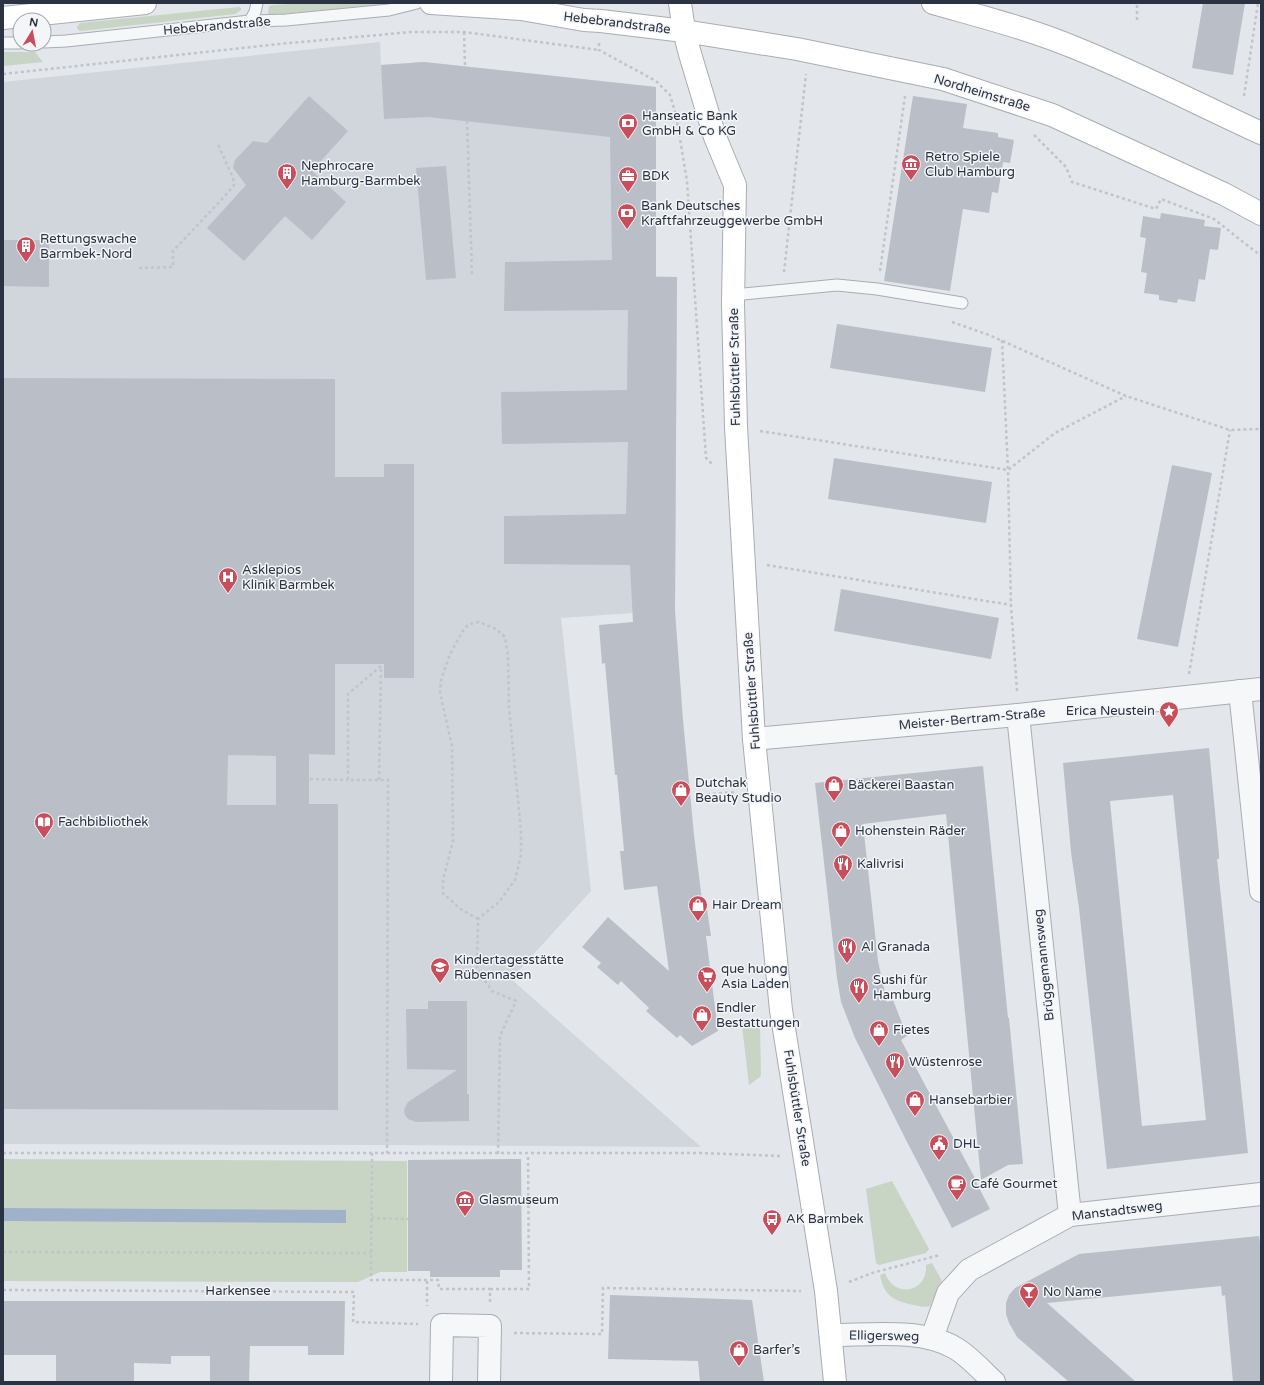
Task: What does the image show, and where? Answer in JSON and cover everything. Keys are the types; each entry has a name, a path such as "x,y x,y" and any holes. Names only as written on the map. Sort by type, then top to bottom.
{"main road":[{"path":"3,18 145,3"},
{"name":"Hebebrandstraße","path":"431,3 521,9 584,20 684,31"},
{"name":"Fuhlsbüttler Straße","path":"680,3 684,31 690,54 715,137 735,185 733,295 736,427 754,739 781,1010 826,1291 835,1382"},
{"path":"933,3 1020,28 1077,48 1261,133"},
{"name":"Nordheimstraße","path":"684,31 797,48 943,79 1052,115 1224,194 1261,214"}],"street":[{"name":"Meister-Bertram-Straße","path":"754,739 1018,715 1250,690"},
{"path":"1250,690 1261,891"},
{"name":"Brüggemannsweg","path":"1018,715 1070,1215"},
{"name":"Manstadtsweg","path":"932,1338 948,1293 969,1270 1070,1215 1261,1194"},
{"path":"441,1382 435,1324 490,1329 489,1382"},
{"name":"Elligersweg","path":"831,1335 908,1334 932,1338 956,1349 994,1382"}],"lane":[{"path":"250,21 255,12 257,3"},
{"name":"Hebebrandstraße","path":"52,41 250,21 286,20 389,10 417,3"},
{"path":"733,295 837,285 962,303"}],"path":[{"path":"1136,20 1137,3"},
{"path":"1244,96 1258,3"},
{"path":"3,74 377,34 411,32 464,32 599,50 656,80 670,95 676,115 687,181 706,458"},
{"path":"464,32 465,66"},
{"path":"599,50 600,37"},
{"path":"782,291 806,73 813,74"},
{"path":"877,290 906,92"},
{"path":"467,121 472,274"},
{"path":"1032,132 1066,167 1072,182 1156,209 1160,200 1214,219 1261,256"},
{"path":"139,268 173,267 173,250 234,185 233,178 217,142"},
{"path":"952,321 1002,340 1126,396 1230,430 1261,429"},
{"path":"1002,340 1008,470 1011,605 1018,715"},
{"path":"736,427 1008,470 1055,433 1126,396"},
{"path":"1186,696 1230,430"},
{"path":"743,561 1011,605"},
{"path":"478,919 459,908 444,893 443,880 453,841 452,746 440,693 441,680 450,654 462,632 469,624 479,622 496,629 505,637 508,655 509,706 521,831 521,855 515,880 499,902 478,919 477,969 492,991 516,1001 500,1036 498,1154"},
{"path":"348,780 348,694 381,666 379,780"},
{"path":"310,779 388,780 387,1153"},
{"path":"695,795 759,789"},
{"path":"3,1153 701,1153 804,1157"},
{"path":"372,1153 371,1280 438,1280 438,1289 529,1289 528,1154"},
{"path":"371,1218 408,1220"},
{"path":"3,1252 371,1253"},
{"path":"490,1289 490,1329 602,1334 602,1288 826,1291 872,1273 940,1255"},
{"path":"427,1281 435,1324"},
{"name":"Harkensee","path":"3,1290 354,1292 353,1322 435,1324"}],"shaded area":[{"name":"Asklepios Klinik Barmbek","path":"380,42 381,65 424,62 656,87 656,276 677,277 675,610 561,618 591,891 511,979 701,1147 3,1144 3,82"}],"green space":[{"path":"305,3 396,3 272,15 269,15 268,13 269,6"},
{"path":"239,7 241,10 235,14 81,31 78,30 77,27 80,23"},
{"path":"3,52 35,52 43,62 3,66"},
{"path":"741,1017 760,1026 761,1076 749,1085"},
{"path":"3,1159 407,1161 407,1272 380,1272 358,1282 3,1281"},
{"path":"892,1181 929,1249 926,1253 879,1265 876,1263 866,1189"},
{"path":"932,1263 942,1281 930,1306 922,1307 901,1302 887,1293 884,1288 880,1275 885,1273 889,1281 895,1287 910,1289 916,1287 922,1282 926,1265"}],"water":[{"path":"3,1208 346,1210 346,1223 3,1221"}],"building":[{"path":"1203,3 1245,3 1233,75 1192,68"},
{"path":"424,62 656,87 656,277 677,277 675,610 683,720 694,835 703,909 707,909 711,936 706,936 718,1031 692,1046 680,1035 677,1038 646,1011 649,1008 621,981 618,985 597,967 601,963 582,947 608,917 669,971 657,886 624,890 620,851 624,851 617,775 615,775 605,663 602,664 599,625 633,622 630,565 504,564 504,516 626,514 628,442 502,444 501,392 627,390 628,310 504,311 505,262 612,260 610,137 428,117 384,119 381,65"},
{"name":"Nephrocare Hamburg-Barmbek","path":"309,96 348,131 312,171 346,202 312,240 285,216 244,261 207,228 246,185 233,168 235,160 253,141 267,143"},
{"path":"913,96 967,104 963,128 998,133 998,137 1014,140 1010,163 1003,162 998,193 992,192 989,213 963,209 950,291 884,281"},
{"path":"446,166 456,278 426,280 416,168"},
{"path":"1161,213 1205,220 1204,226 1221,228 1218,250 1210,249 1205,280 1199,279 1195,302 1178,299 1177,303 1159,300 1159,295 1144,293 1147,273 1141,272 1146,238 1140,237 1143,216 1160,219"},
{"name":"Rettungswache Barmbek-Nord","path":"3,240 49,240 49,287 3,286"},
{"path":"837,324 992,348 985,392 830,368"},
{"path":"3,378 335,379 335,477 384,477 384,464 414,464 414,678 384,678 384,664 335,664 335,755 309,754 309,804 338,804 338,1110 3,1109","holes":["228,755 276,756 276,805 227,805"]},
{"path":"834,458 992,482 986,523 828,499"},
{"path":"1172,465 1212,473 1178,647 1137,639"},
{"path":"841,589 999,618 991,659 834,631"},
{"path":"1209,748 1219,854 1219,859 1217,859 1248,1153 1107,1169 1079,908 1071,852 1063,763","holes":["1173,795 1206,1120 1142,1126 1110,801"]},
{"path":"983,766 1023,1164 1008,1165 981,1180 946,814 863,824 878,961 887,1002 893,1000 907,1036 901,1040 990,1209 952,1228 855,1038 841,1002 815,783"},
{"path":"428,1001 467,1001 467,1094 469,1094 469,1121 416,1122 408,1119 405,1115 404,1110 408,1102 457,1070 407,1069 406,1009 428,1009"},
{"name":"Glasmuseum","path":"521,1159 522,1270 500,1270 500,1277 430,1277 430,1271 408,1271 408,1160"},
{"path":"1259,1236 1261,1249 1261,1382 1233,1382 1225,1295 1222,1296 1221,1286 1047,1303 1136,1382 1069,1382 1017,1337 1006,1314 1006,1303 1009,1295 1015,1288 1079,1254"},
{"path":"610,1295 752,1300 764,1382 700,1382 698,1361 608,1359"},
{"path":"3,1301 345,1301 344,1355 308,1355 308,1346 250,1346 249,1382 210,1382 210,1356 171,1356 171,1364 134,1363 134,1382 56,1382 56,1355 3,1355"}],"place":[{"name":"Hanseatic Bank GmbH & Co KG","path":"628,140"},
{"name":"Retro Spiele Club Hamburg","path":"911,181"},
{"name":"Nephrocare Hamburg-Barmbek","path":"287,190"},
{"name":"BDK","path":"628,193"},
{"name":"Bank Deutsches Kraftfahrzeuggewerbe GmbH","path":"627,230"},
{"name":"Rettungswache Barmbek-Nord","path":"26,263"},
{"name":"Asklepios Klinik Barmbek","path":"228,594"},
{"name":"Erica Neustein","path":"1169,728"},
{"name":"Bäckerei Baastan","path":"834,802"},
{"name":"Dutchak Beauty Studio","path":"681,807"},
{"name":"Fachbibliothek","path":"44,839"},
{"name":"Hohenstein Räder","path":"841,848"},
{"name":"Kalivrisi","path":"843,881"},
{"name":"Hair Dream","path":"698,922"},
{"name":"Al Granada","path":"847,964"},
{"name":"Kindertagesstätte Rübennasen","path":"440,984"},
{"name":"que huong Asia Laden","path":"707,993"},
{"name":"Sushi für Hamburg","path":"859,1004"},
{"name":"Endler Bestattungen","path":"702,1032"},
{"name":"Fietes","path":"879,1047"},
{"name":"Wüstenrose","path":"895,1079"},
{"name":"Hansebarbier","path":"915,1117"},
{"name":"DHL","path":"939,1161"},
{"name":"Café Gourmet","path":"957,1201"},
{"name":"Glasmuseum","path":"465,1217"},
{"name":"AK Barmbek","path":"772,1236"},
{"name":"No Name","path":"1029,1309"},
{"name":"Barfer’s","path":"739,1367"}]}
